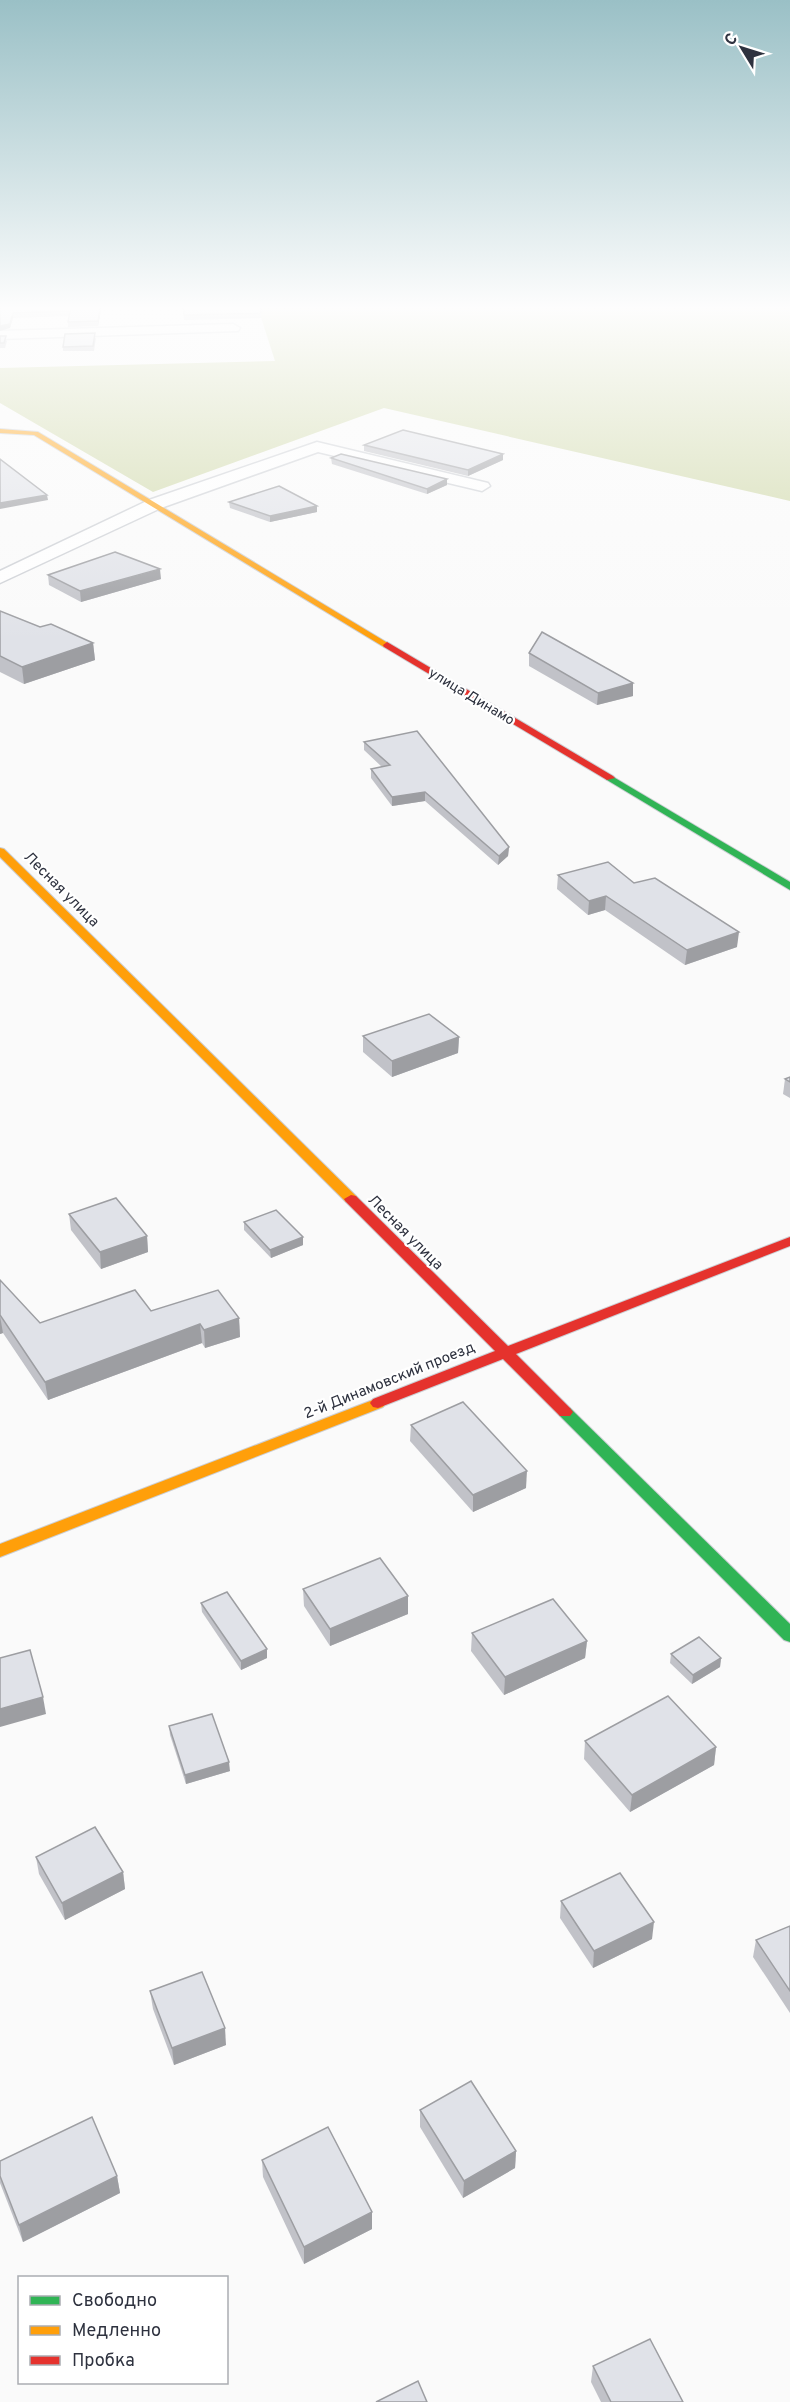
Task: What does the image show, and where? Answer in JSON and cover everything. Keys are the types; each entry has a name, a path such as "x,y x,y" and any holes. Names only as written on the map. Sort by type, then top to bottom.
{"street":[{"name":"улица Динамо","path":"1,432 36,433 790,887"},
{"path":"0,578 154,504 317,447 482,486"},
{"name":"Лесная улица","path":"0,851 790,1635"},
{"name":"2-й Динамовский проезд","path":"0,1551 790,1241"}],"green space":[{"path":"24,417 359,417 153,492"},
{"path":"424,417 790,417 790,501"}],"building":[{"path":"403,430 503,454 468,470 364,445"},
{"path":"341,454 447,479 427,489 331,458"},
{"path":"0,459 47,495 0,503"},
{"path":"279,486 317,506 270,516 229,502"},
{"path":"115,552 160,569 80,591 48,575"},
{"path":"0,611 40,627 51,624 93,643 22,667 0,656"},
{"path":"542,632 633,683 598,693 529,653"},
{"path":"417,731 509,847 499,856 425,792 392,797 371,769 390,765 364,742"},
{"path":"608,862 634,883 655,878 739,932 687,950 606,896 589,901 558,875"},
{"path":"429,1014 459,1037 392,1061 363,1036"},
{"path":"116,1198 147,1236 100,1252 69,1214"},
{"path":"276,1210 303,1237 270,1250 244,1222"},
{"path":"0,1280 40,1323 135,1290 151,1311 218,1290 239,1318 204,1330 200,1324 45,1382 0,1315"},
{"path":"463,1402 527,1471 473,1495 411,1425"},
{"path":"380,1558 408,1596 330,1629 303,1589"},
{"path":"227,1592 267,1649 241,1661 201,1603"},
{"path":"553,1599 587,1641 505,1677 472,1633"},
{"path":"699,1637 721,1658 693,1675 671,1654"},
{"path":"30,1650 43,1697 0,1709 0,1658"},
{"path":"668,1696 716,1747 632,1795 585,1741"},
{"path":"212,1714 229,1762 185,1775 169,1726"},
{"path":"95,1827 123,1872 62,1903 36,1857"},
{"path":"620,1873 654,1922 594,1951 561,1901"},
{"path":"790,1926 790,1991 756,1940"},
{"path":"202,1972 225,2028 172,2048 150,1991"},
{"path":"471,2081 516,2151 464,2181 420,2110"},
{"path":"92,2117 117,2176 19,2225 0,2176 0,2161"},
{"path":"328,2127 372,2212 304,2247 262,2160"},
{"path":"650,2339 683,2402 611,2402 593,2366"},
{"path":"418,2381 427,2402 376,2402"}],"traffic: fast":[{"path":"610,778 790,887"},
{"path":"565,1412 790,1635"}],"traffic: slow":[{"path":"0,431 36,433 387,645"},
{"path":"0,851 351,1199"},
{"path":"0,1551 378,1403"}],"traffic: jam":[{"path":"387,645 610,778"},
{"path":"351,1199 565,1412"},
{"path":"378,1403 790,1241"}]}
